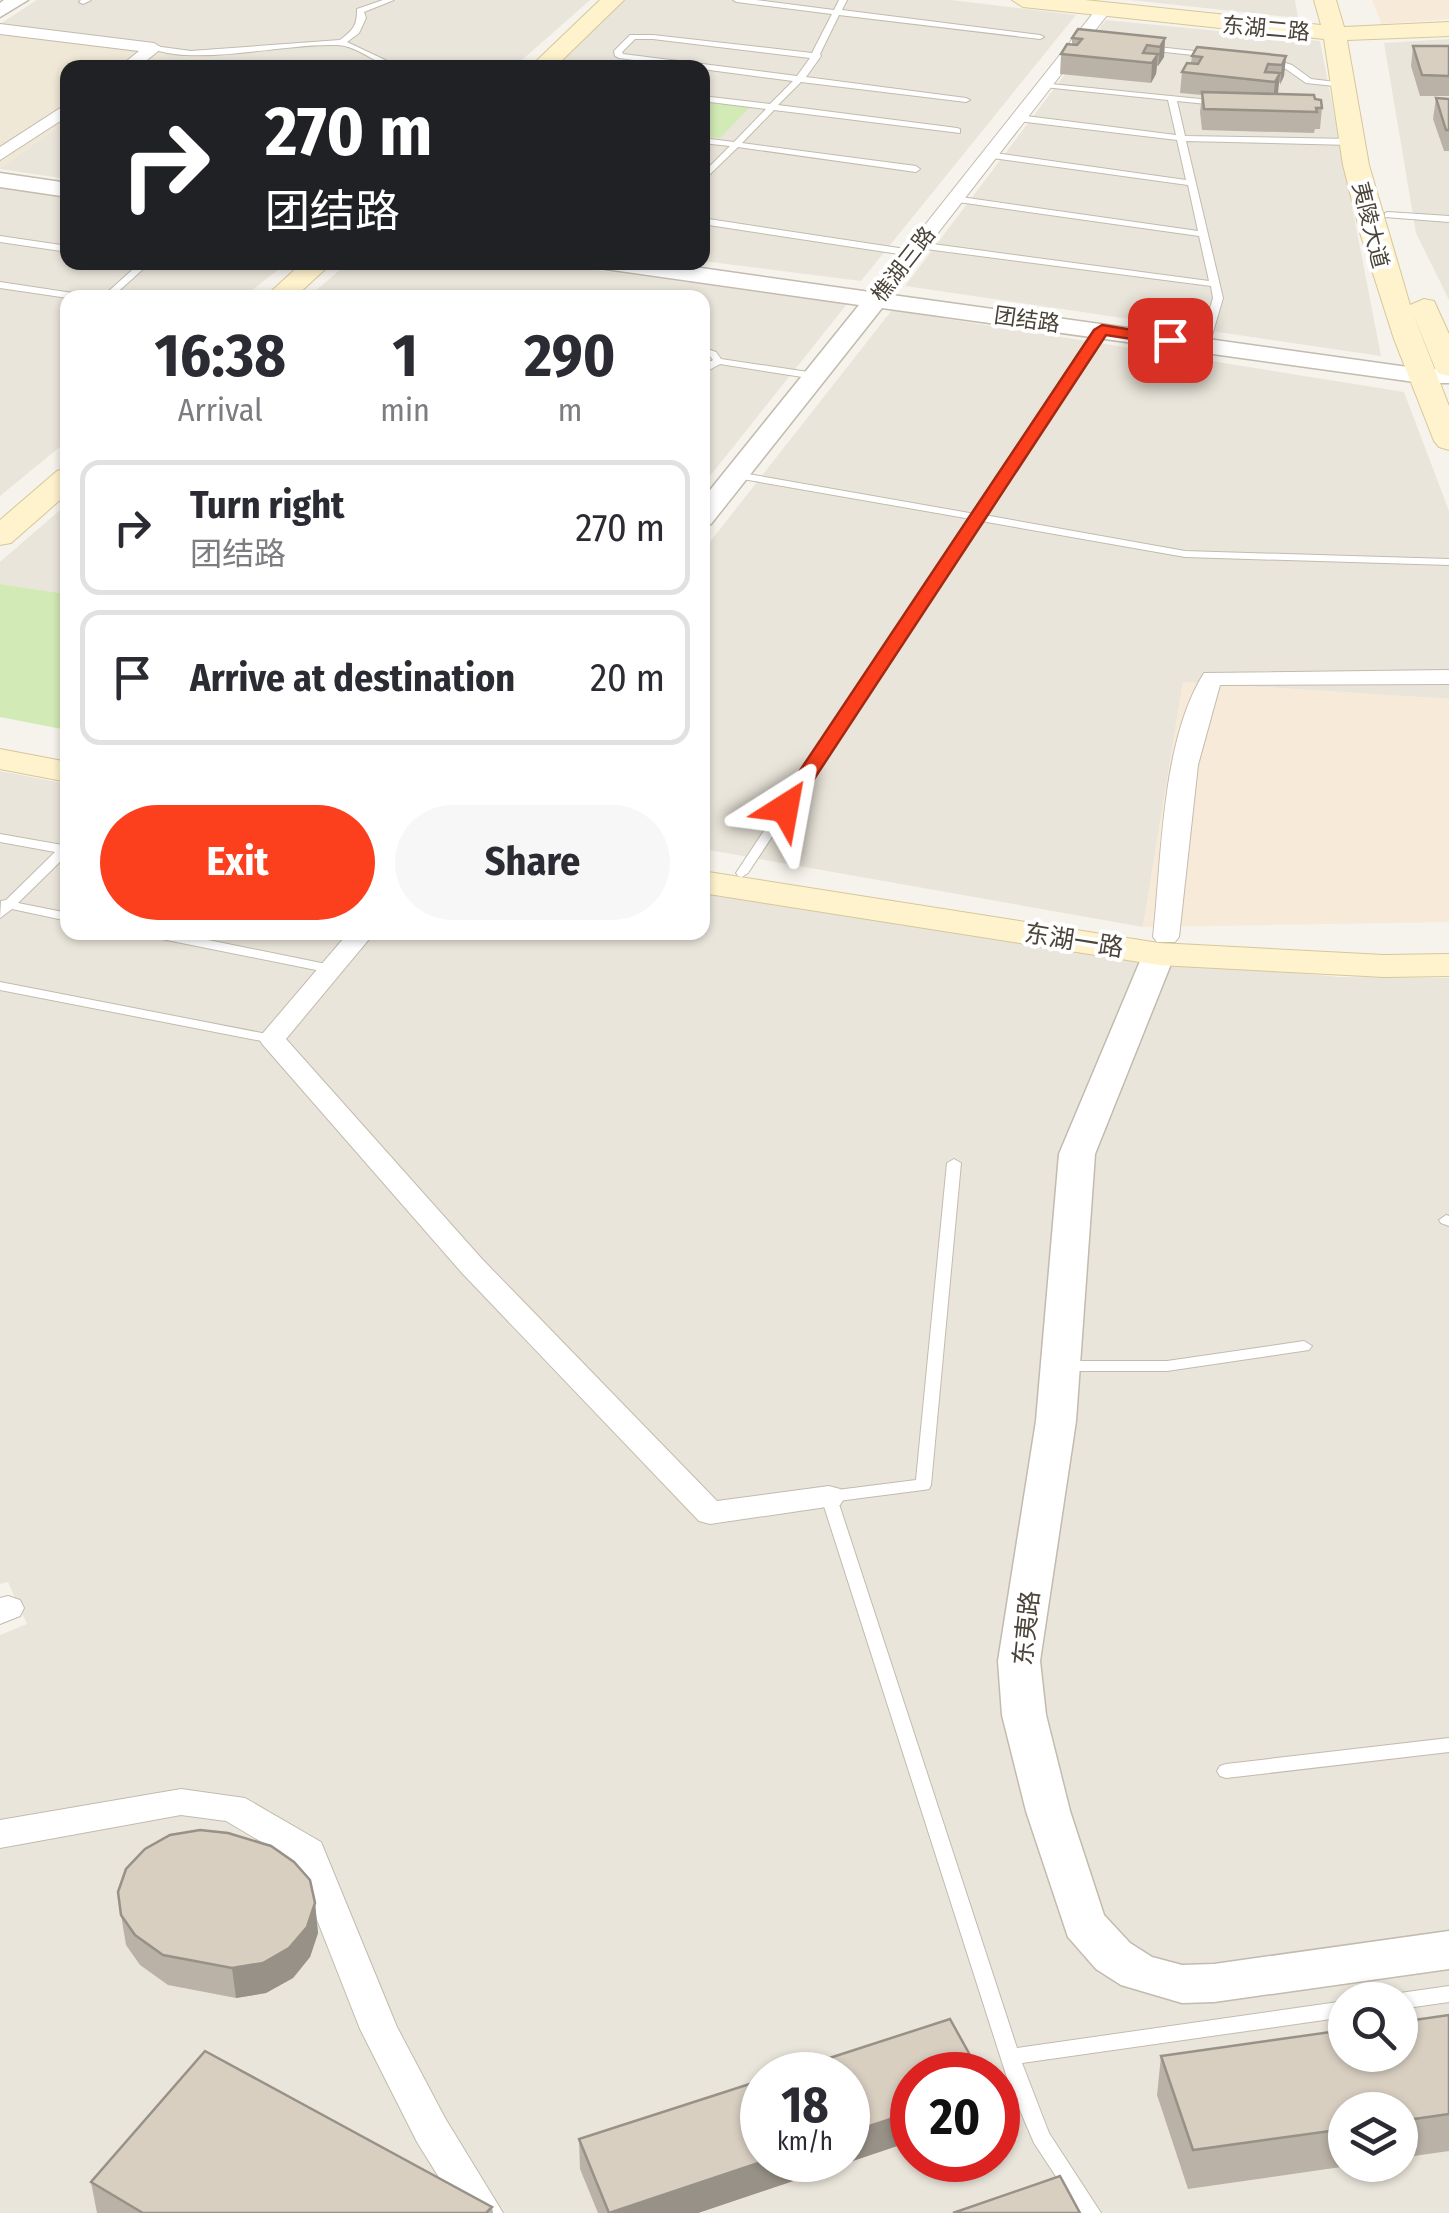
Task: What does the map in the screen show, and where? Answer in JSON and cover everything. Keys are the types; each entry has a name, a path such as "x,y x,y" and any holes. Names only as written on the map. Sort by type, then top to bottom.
{"main road":[{"path":"531,60 596,0"},
{"path":"549,60 613,0"},
{"name":"东湖二路","path":"1023,0 1349,35 1449,29"},
{"name":"夷陵大道","path":"1325,0 1349,35 1388,214 1449,371"},
{"name":"夷陵大道","path":"1348,0 1344,85 1351,142 1384,278 1449,441"},
{"path":"265,290 289,270"},
{"path":"287,290 310,270"},
{"path":"0,517 60,466"},
{"path":"0,536 60,487"},
{"path":"0,742 60,753"},
{"path":"0,759 60,770"},
{"path":"710,867 1162,945 1449,948"},
{"name":"东湖一路","path":"710,883 1162,945 1384,966 1449,965"}],"street":[{"path":"0,12 18,0"},
{"name":"樵湖三路","path":"710,508 1103,10"},
{"path":"0,29 154,48"},
{"path":"137,60 154,48"},
{"path":"0,155 60,114"},
{"path":"0,177 60,185"},
{"name":"团结路","path":"672,270 1206,339 1420,373"},
{"name":"团结路","path":"710,270 1102,330 1420,373 1449,371"},
{"path":"1162,945 1200,698 1212,678 1449,676"},
{"path":"356,940 272,1039 472,1266 710,1513 829,1498"},
{"name":"东夷路","path":"1162,945 1077,1154 1056,1421 1019,1661 1024,1715 1048,1811 1084,1924 1113,1956 1138,1972 1182,1984 1214,1983 1449,1950"},
{"path":"0,1834 181,1802 233,1808 308,1852 379,2030 431,2130 483,2213"}],"lane":[{"path":"342,42 356,31 362,18 360,11 390,0"},
{"path":"737,0 1040,37"},
{"path":"710,173 800,79 844,0"},
{"path":"650,60 619,56 618,50 633,37 653,37 816,56"},
{"path":"1078,41 1098,43"},
{"path":"154,48 191,54 342,42 381,60"},
{"path":"1138,47 1216,55"},
{"path":"1256,59 1276,61 1310,82 1344,85"},
{"path":"710,68 966,100"},
{"path":"1044,85 1222,104"},
{"path":"1172,98 1214,284 1216,314 1206,339"},
{"path":"710,99 956,130"},
{"path":"1018,118 1181,138 1351,142"},
{"path":"710,141 916,169"},
{"path":"988,155 1192,183"},
{"path":"954,199 1203,234"},
{"path":"1388,214 1449,219"},
{"path":"710,222 1214,284"},
{"path":"0,239 60,248"},
{"path":"115,290 138,270"},
{"path":"0,285 60,294"},
{"path":"742,873 1102,330"},
{"path":"710,353 718,361"},
{"path":"710,366 718,361 815,376"},
{"path":"737,475 1184,554 1449,562"},
{"path":"0,838 60,849"},
{"path":"3,908 60,856"},
{"path":"3,908 60,916"},
{"path":"187,940 330,969"},
{"path":"0,986 272,1039"},
{"path":"954,1163 923,1485 829,1498 1008,2052"},
{"path":"1060,1366 1167,1366 1304,1346"},
{"path":"1226,1771 1449,1745"},
{"path":"1418,1998 1449,1994"},
{"path":"1020,2057 1328,2011"},
{"path":"1020,2084 1040,2137 1091,2213"}],"shaded area":[{"path":"37,0 590,0 522,60 156,60 174,48 0,24"},
{"path":"625,0 951,0 1076,15 861,281 710,262 710,60 561,60"},
{"path":"1130,0 1295,0 1298,18"},
{"path":"1372,0 1449,0 1449,19 1382,24"},
{"path":"1106,20 1320,41 1381,356 905,286"},
{"path":"0,24 175,47 156,60 60,60 60,126 0,168"},
{"path":"1449,39 1449,300 1416,233 1384,43"},
{"path":"60,126 60,178 0,168"},
{"path":"0,185 60,194 60,270 278,270 252,290 60,290 60,447 0,496"},
{"path":"340,270 596,270 847,304 710,476 710,290 316,290"},
{"path":"892,310 1404,392 1449,511 1449,699 1183,682 1143,927 710,850 710,542"},
{"path":"60,510 60,593 0,584 0,562"},
{"path":"1183,682 1449,699 1449,922 1143,927"},
{"path":"0,771 60,783 60,940 710,940 710,894 1123,958 1340,977 1449,978 1449,2213 0,2213 0,1635 27,1624 8,1582 0,1584"}],"green space":[{"path":"710,101 751,106 720,138 710,137"},
{"path":"0,584 60,593 60,729 0,717"}],"building":[{"path":"1078,29 1165,38 1160,47 1147,45 1143,53 1158,54 1152,63 1061,54 1067,44 1077,45 1082,39 1072,38"},
{"path":"1413,46 1449,46 1449,76 1422,75"},
{"path":"1197,47 1286,56 1282,65 1268,64 1265,72 1280,73 1275,82 1182,72 1187,63 1198,64 1202,57 1192,56"},
{"path":"1202,92 1314,95 1321,100 1322,108 1316,108 1317,112 1204,109"},
{"path":"1436,98 1449,99 1449,130 1446,130"},
{"path":"200,1830 228,1833 271,1846 294,1862 310,1880 315,1903 307,1927 289,1948 263,1963 232,1968 163,1955 135,1935 121,1915 118,1892 126,1869 145,1849 170,1835"},
{"path":"1449,2015 1449,2114 1418,2118 1418,2092 1328,2092 1328,2131 1193,2150 1161,2056 1328,2032 1328,2072 1418,2072 1418,2019"},
{"path":"950,2019 968,2052 890,2052 890,2119 870,2126 870,2052 848,2052"},
{"path":"205,2051 492,2207 486,2213 143,2213 91,2182"},
{"path":"740,2087 740,2169 609,2213 579,2139"},
{"path":"1060,2176 1080,2213 953,2213"}],"route":[{"path":"785,808 1102,330 1170,340"}]}
